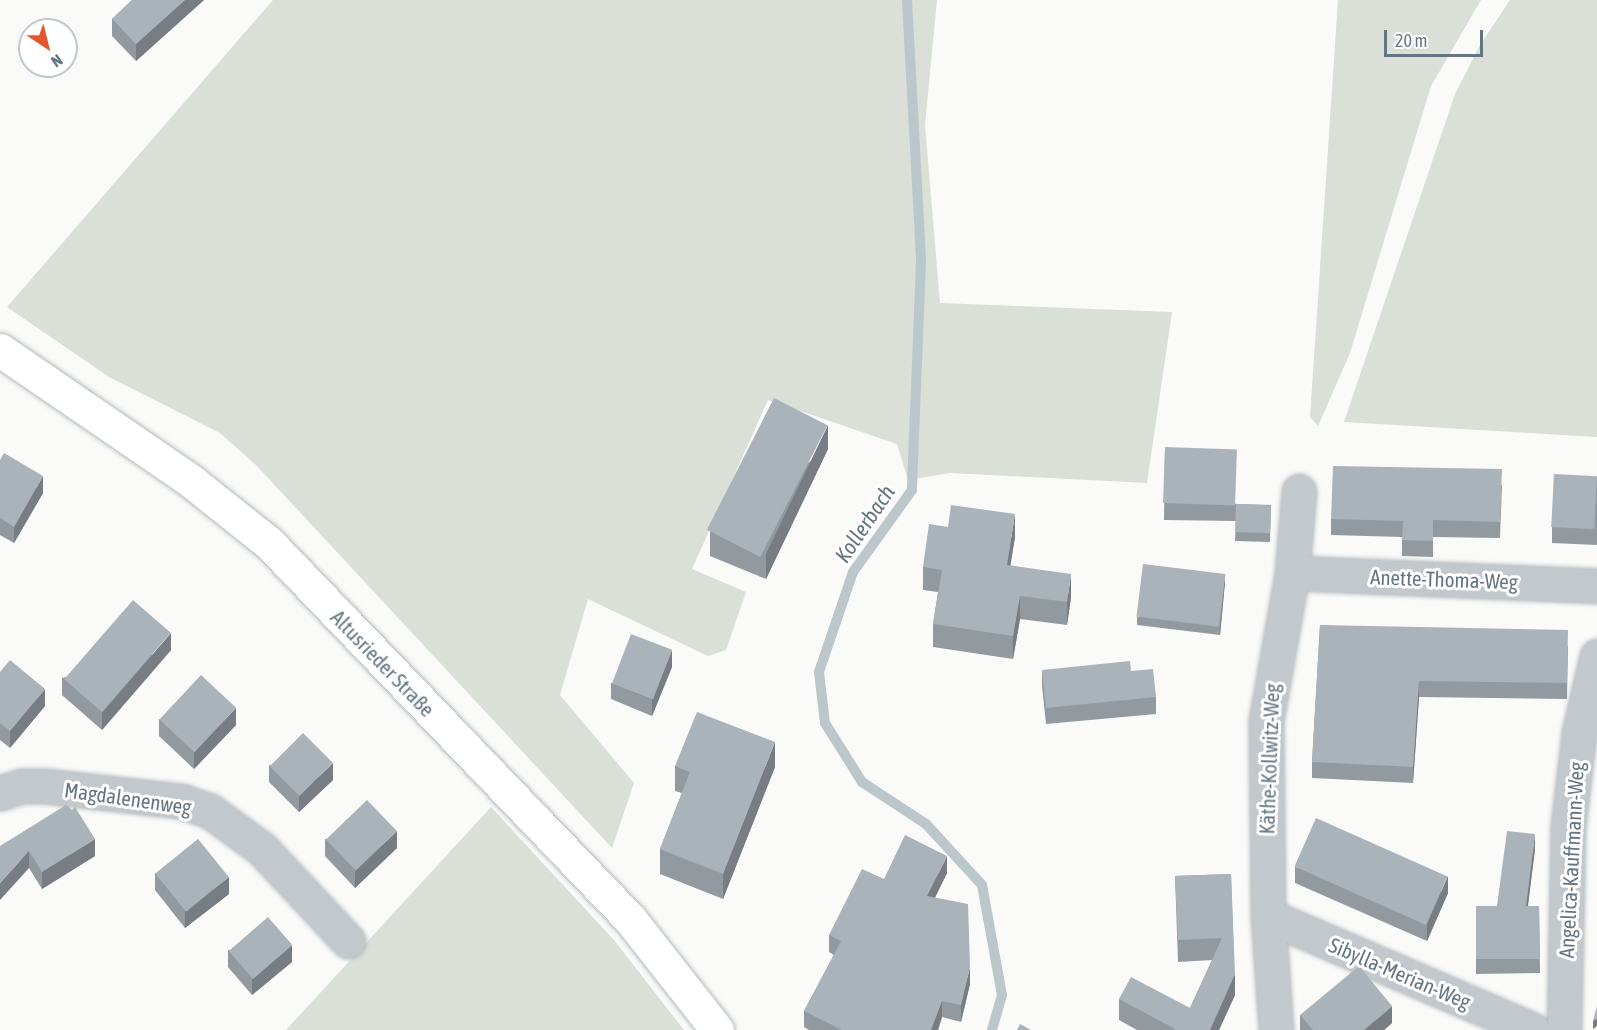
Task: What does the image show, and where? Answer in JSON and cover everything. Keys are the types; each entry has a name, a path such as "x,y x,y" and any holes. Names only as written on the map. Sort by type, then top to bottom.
{"main road":[{"name":"Altusrieder Straße","path":"0,350 191,482 269,543 630,920 717,1030"}],"street":[{"name":"Käthe-Kollwitz-Weg","path":"1276,1030 1268,916 1266,721 1292,573 1299,491"},
{"name":"Anette-Thoma-Weg","path":"1292,573 1597,586"},
{"name":"Angelica-Kauffmann-Weg","path":"1564,1030 1568,827 1579,734 1597,656"},
{"name":"Magdalenenweg","path":"0,794 21,786 45,786 181,801 210,812 262,849 348,941"},
{"name":"Sibylla-Merian-Weg","path":"1268,916 1533,1030"}],"shaded area":[{"path":"273,0 937,0 925,125 940,303 1172,312 1147,483 950,473 908,480 897,444 768,400 692,569 746,592 726,650 708,656 588,599 560,695 634,783 612,848 256,465 220,433 109,377 7,307"},
{"path":"1338,0 1481,0 1431,86 1350,353 1318,426 1310,417"},
{"path":"1510,0 1597,0 1597,437 1344,422 1455,94 1480,45"},
{"path":"491,807 614,940 684,1030 286,1030"}],"building":[{"path":"132,0 185,0 136,44 112,19"},
{"path":"774,398 827,425 760,557 707,530"},
{"path":"1165,447 1237,450 1235,505 1163,503"},
{"path":"4,453 43,476 14,527 0,518 0,460"},
{"path":"1333,466 1502,469 1500,522 1433,520 1433,541 1402,540 1403,521 1331,519"},
{"path":"1554,474 1597,476 1594,529 1551,527"},
{"path":"1236,504 1271,505 1270,533 1235,532"},
{"path":"951,505 1015,514 1007,565 1071,574 1067,602 1020,596 1013,636 933,624 942,570 923,567 929,524 948,527"},
{"path":"1143,564 1225,574 1219,627 1137,617"},
{"path":"133,600 171,633 102,712 64,679"},
{"path":"1320,625 1568,630 1567,683 1419,681 1413,767 1312,762"},
{"path":"631,634 672,650 653,699 612,683"},
{"path":"10,660 45,689 10,731 0,723 0,672"},
{"path":"1130,661 1131,671 1153,669 1156,697 1046,708 1042,670"},
{"path":"201,675 236,708 195,752 159,720"},
{"path":"697,712 775,742 723,874 660,849 690,772 675,766"},
{"path":"303,733 333,763 299,796 270,766"},
{"path":"367,800 397,831 356,871 326,840"},
{"path":"66,805 72,810 75,807 95,839 42,872 29,851 0,883 0,846"},
{"path":"1316,818 1448,877 1426,925 1294,866"},
{"path":"1507,831 1535,834 1526,906 1539,906 1540,959 1476,959 1476,906 1497,906"},
{"path":"905,835 947,856 927,896 968,904 970,967 961,1005 942,1001 931,1030 842,1030 804,1011 841,941 829,935 862,869 884,879"},
{"path":"198,839 229,877 186,912 155,874"},
{"path":"1231,874 1235,974 1210,1030 1174,1030 1119,999 1131,977 1190,1008 1222,938 1178,940 1175,876"},
{"path":"268,917 292,945 253,979 229,951"},
{"path":"1359,966 1392,1006 1364,1030 1313,1030 1300,1015"},
{"path":"1597,1006 1597,1018 1593,1021"},
{"path":"1020,1024 1031,1030 1017,1030"}],"waterway":[{"name":"Kollerbach","path":"907,0 921,262 912,490 853,572 819,672 825,723 862,782 926,824 982,885 1002,995 992,1030"}]}
